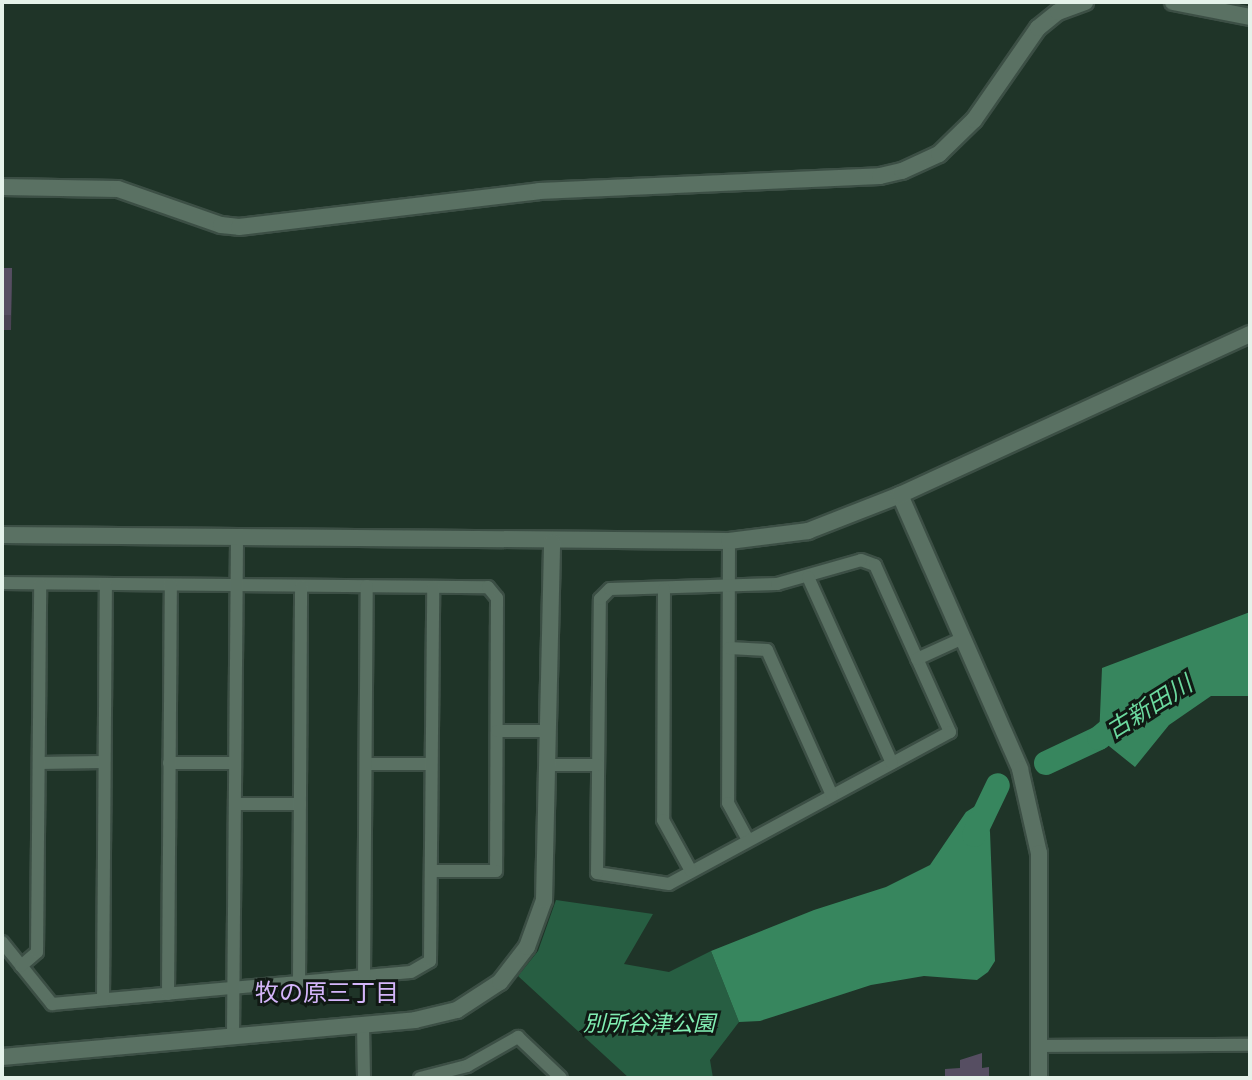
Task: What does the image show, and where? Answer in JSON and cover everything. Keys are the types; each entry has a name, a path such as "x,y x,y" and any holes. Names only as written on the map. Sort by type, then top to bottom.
{"street":[{"path":"2,187 118,189 208,221 239,227 539,191 880,176 902,171 939,154 974,120 1021,47 1038,28 1058,12 1085,2"},
{"path":"1173,2 1250,17"},
{"path":"2,535 552,542 729,541 808,531 900,495 1250,334"},
{"path":"900,495 1020,769 1039,853 1039,1078"},
{"path":"233,1037 237,537"},
{"path":"729,541 728,803 748,840"},
{"path":"2,1057 415,1020 457,1010 486,993 513,968 527,947 544,900 552,542"},
{"path":"861,560 875,565 950,732 669,884 597,873 600,599 610,589 730,588 777,584 861,560"},
{"path":"808,577 892,763"},
{"path":"2,583 488,587 497,598 496,871 431,871"},
{"path":"21,966 37,952 40,584"},
{"path":"103,999 106,584"},
{"path":"168,994 171,585"},
{"path":"299,982 301,586"},
{"path":"364,977 367,586"},
{"path":"2,942 52,1004 411,972 430,961 433,587"},
{"path":"664,589 663,820 691,871"},
{"path":"917,659 963,638"},
{"path":"729,648 767,650 832,795"},
{"path":"497,731 548,731"},
{"path":"39,763 103,762"},
{"path":"169,763 235,763"},
{"path":"366,764 431,764"},
{"path":"548,765 598,765"},
{"path":"235,804 300,804"},
{"path":"363,1025 365,1078"},
{"path":"420,1078 467,1066 518,1037 561,1078"},
{"path":"1040,1046 1250,1045"}],"green space":[{"name":"別所谷津公園","path":"556,900 653,914 624,964 669,972 711,951 739,1022 710,1060 713,1078 629,1078 518,976 538,951"}],"water":[{"path":"1250,612 1250,696 1211,696 1169,725 1135,767 1099,738 1102,668"},
{"path":"977,805 985,807 990,832 995,961 988,972 977,980 924,976 871,985 760,1021 739,1022 711,951 814,910 886,887 930,865 966,812"}],"building":[{"path":"2,268 12,268 11,315 2,315"},
{"path":"982,1053 982,1068 989,1067 989,1078 945,1078 945,1069 960,1068 960,1060"}],"waterway":[{"name":"古新田川","path":"1046,763 1099,738 1123,718"},
{"name":"古新田川","path":"974,835 998,785"}],"district":[{"name":"牧の原三丁目","path":"327,993"}]}
